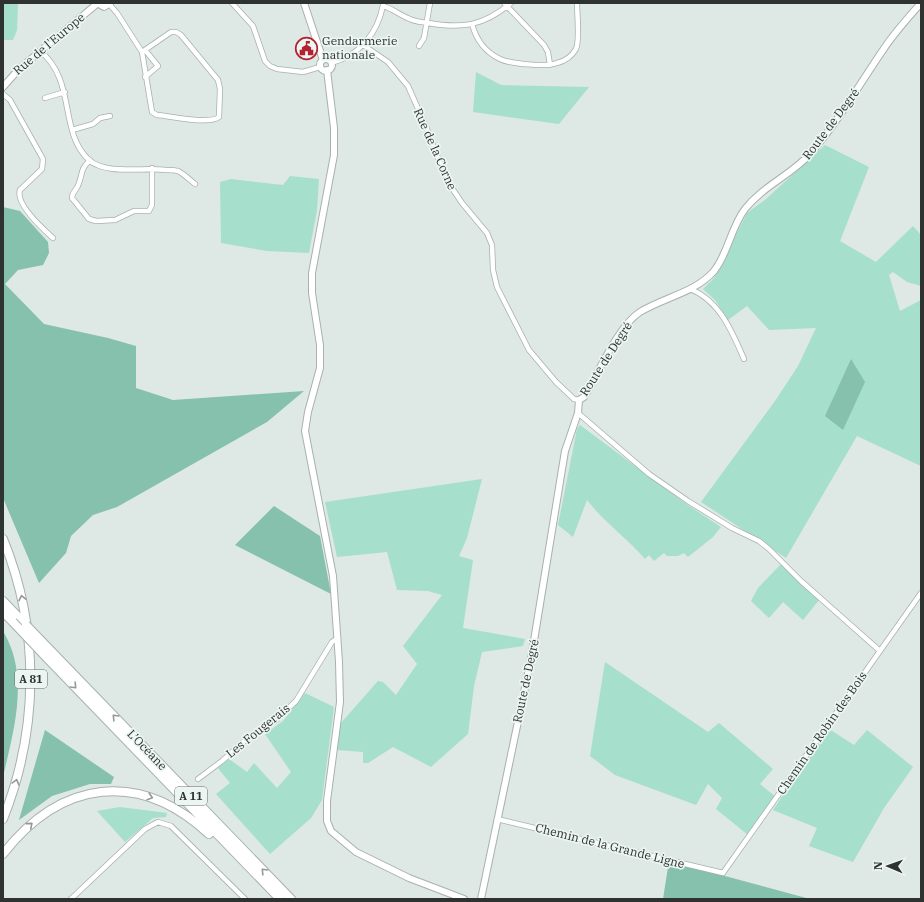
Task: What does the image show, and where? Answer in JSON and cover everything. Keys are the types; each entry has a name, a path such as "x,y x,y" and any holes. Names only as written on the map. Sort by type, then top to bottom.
{"highway":[{"name":"A 81","path":"3,539 19,584 26,618 31,679 27,734 13,792 3,819"},
{"name":"L’Océane","path":"3,601 16,620 230,849 280,899"},
{"name":"L’Océane","path":"3,612 16,620"},
{"name":"L’Océane","path":"49,655 291,899"},
{"path":"3,854 24,831 56,807 85,794 114,791 146,796 166,803 201,826 219,843 230,849"}],"street":[{"path":"97,3 103,7 109,4 143,51 158,66 145,77"},
{"name":"Rue de l'Europe","path":"3,87 19,69 97,3"},
{"path":"232,3 253,26 265,61 270,66 277,69 303,72 320,67 327,70"},
{"path":"304,3 323,60"},
{"path":"419,46 423,43 428,23 430,3"},
{"path":"472,24 477,39 498,59 550,65 562,62 571,56 576,49 577,3"},
{"name":"Route de Degré","path":"481,899 531,659 565,450 578,413 579,400 584,397 625,327 634,317 650,306 690,289 704,280 715,270 738,218 746,207 796,168 810,154 849,103 883,49 921,3"},
{"path":"331,63 351,55 363,45 379,21 383,4 408,19 451,26 472,24 489,18 507,4 544,45 548,52 550,65"},
{"path":"171,32 176,32 181,35 218,80 220,89 219,117 215,120 204,120 154,114 150,110 143,51 171,32"},
{"name":"Rue de la Corne","path":"363,45 388,62 408,86 427,129 446,179 459,199 487,233 492,245 497,287 529,350 556,382 574,399 579,400"},
{"path":"40,51 51,64 62,82 72,130 81,151 90,160 98,166 109,169 152,168 177,171 195,184"},
{"path":"320,67 320,63 323,60"},
{"path":"323,60 328,60 331,63"},
{"path":"327,70 331,68 331,63"},
{"path":"327,70 334,128 334,151 331,179 312,273 312,293 320,345 320,368 308,412 305,432 333,576 338,638 340,702 326,801 326,813 329,827 338,838 356,852 409,878 464,899"},
{"path":"45,98 65,92"},
{"path":"3,94 10,100 44,159 42,169 20,190 20,198 32,217 53,238"},
{"path":"72,130 93,124 100,118 110,116"},
{"path":"90,160 82,168 79,185 73,193 72,198 89,219 96,221 115,220 134,212 149,211 152,205 152,168"},
{"path":"690,289 701,293 711,301 731,329 744,359"},
{"path":"578,413 649,474 681,497 769,549 880,651"},
{"name":"Chemin de Robin des Bois","path":"723,873 921,593"},
{"name":"Les Fougerais","path":"198,779 222,761 250,736 275,721 296,701 328,648 338,638"},
{"name":"Chemin de la Grande Ligne","path":"497,819 723,873"},
{"path":"71,899 146,829 158,822 171,826 245,899"}],"green space":[{"path":"3,3 18,4 17,30 13,40 3,40"},
{"path":"476,72 501,85 589,87 559,124 473,112"},
{"path":"825,145 869,167 840,241 876,262 913,226 921,235 921,286 907,282 893,272 889,275 900,311 921,300 921,466 857,436 786,558 701,502 775,401 798,366 816,328 769,330 747,306 728,320 715,300 703,289 714,278 747,213 766,199"},
{"path":"290,176 319,179 317,210 309,253 267,251 221,243 220,182 231,179 283,185"},
{"path":"3,207 20,211 48,242 49,253 43,265 18,270 5,284 44,324 108,338 136,346 136,388 173,400 304,391 267,422 117,507 93,515 71,536 66,553 39,583 3,498"},
{"path":"851,359 865,382 843,430 825,416"},
{"path":"580,425 682,501 721,527 713,537 688,557 684,553 678,556 667,556 664,553 654,561 649,555 645,559 601,516 587,500 573,537 558,525 577,429"},
{"path":"482,479 467,538 459,556 473,560 463,628 525,639 523,646 482,652 474,686 468,734 431,767 393,747 368,763 363,763 363,752 337,750 340,724 378,681 383,682 396,695 417,664 403,646 442,595 428,591 397,590 387,552 337,557 325,502"},
{"path":"274,506 320,536 331,594 235,545"},
{"path":"781,564 819,600 803,620 783,602 769,618 751,601 758,588"},
{"path":"3,631 11,648 16,666 18,684 15,722 3,777"},
{"path":"605,662 708,732 719,723 773,769 760,784 776,797 748,835 716,809 722,798 708,784 696,805 615,775 590,756"},
{"path":"305,693 334,707 322,800 311,818 270,854 216,794 230,783 218,768 229,759 247,772 254,763 277,788 291,772 265,734 283,721"},
{"path":"826,727 854,745 867,730 913,767 884,808 853,862 809,846 817,828 773,810 791,783 787,781"},
{"path":"45,730 114,777 111,784 90,784 52,796 19,820"},
{"path":"120,807 167,813 166,817 153,818 125,842 97,811"},
{"path":"669,861 810,899 663,899"}],"place":[{"name":"Gendarmerie nationale","path":"307,48"}]}
